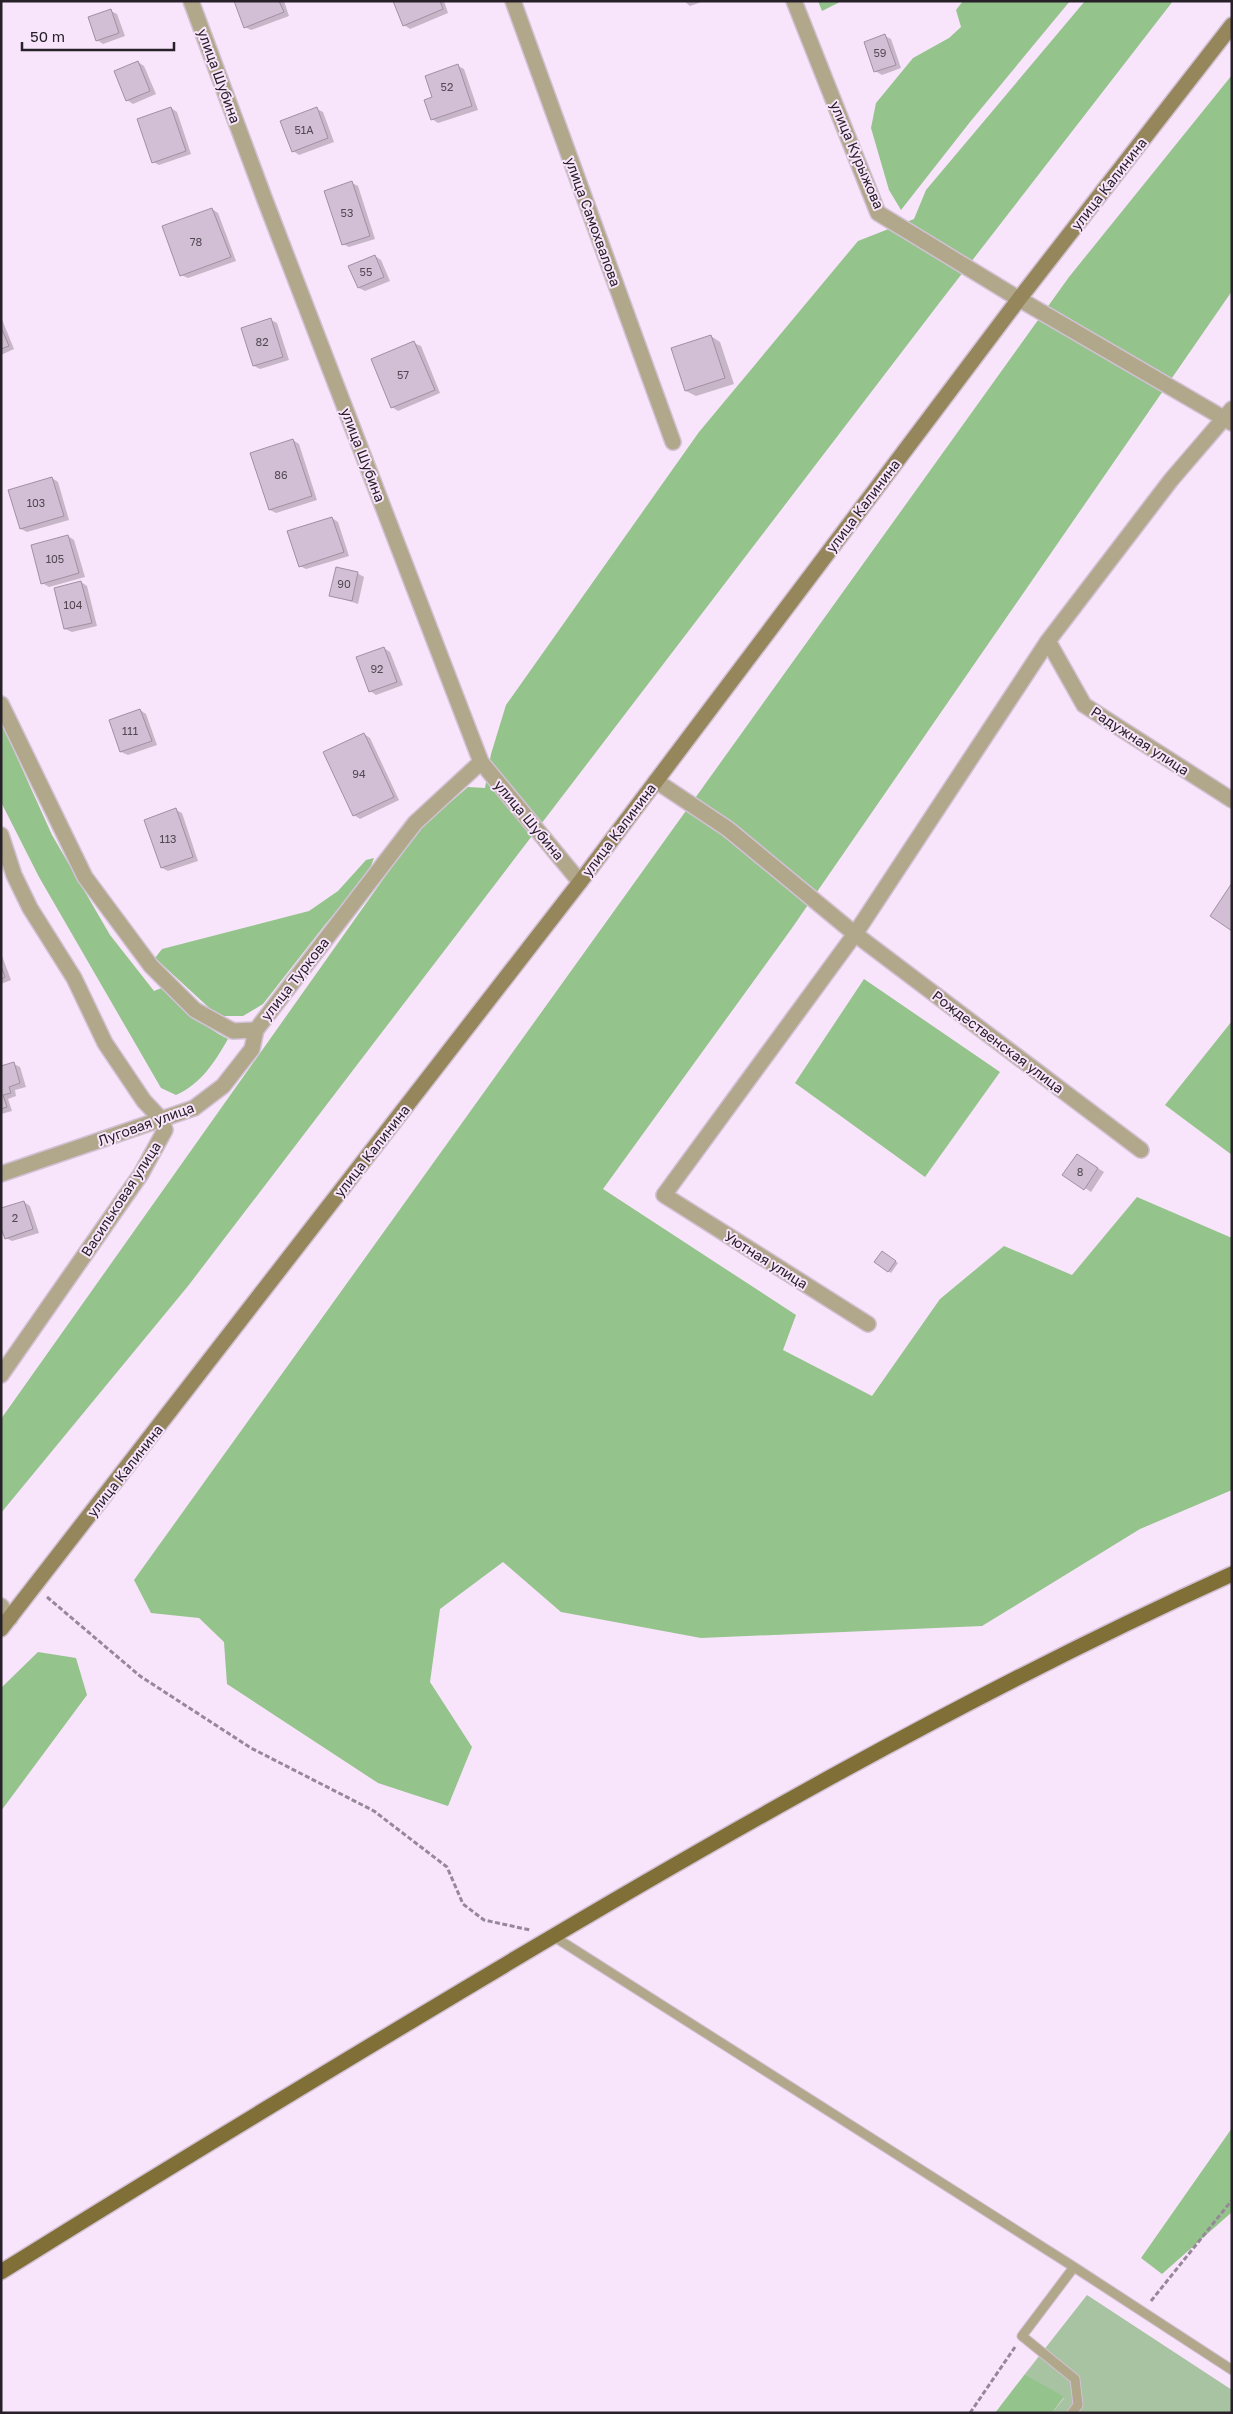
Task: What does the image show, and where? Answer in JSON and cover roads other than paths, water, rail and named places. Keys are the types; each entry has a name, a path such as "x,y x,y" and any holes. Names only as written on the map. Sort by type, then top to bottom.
{"main road":[{"name":"улица Калинина","path":"4,1618 35,1587 580,882 1019,299 1232,26"},
{"path":"1,2272 178,2160 553,1936 820,1781 1004,1685 1232,1574"}],"street":[{"name":"улица Шубина","path":"191,1 268,209 481,762 580,882"},
{"name":"улица Самохвалова","path":"513,1 673,442"},
{"name":"улица Курыжова","path":"794,1 878,213 1019,299 1229,416"},
{"path":"855,934 1048,641 1229,416"},
{"name":"Радужная улица","path":"1048,641 1084,705 1232,800"},
{"name":"улица Туркова","path":"1,704 85,877 151,966 195,1010 233,1031 256,1030 415,823 481,762"},
{"name":"Рождественская улица","path":"656,781 728,829 855,934 1141,1150"},
{"path":"1,834 8,878 30,908 74,978 105,1042 144,1101 162,1120"},
{"name":"Уютная улица","path":"855,934 664,1195 868,1324"},
{"name":"Луговая улица","path":"1,1174 194,1108 223,1086 252,1049 256,1030"},
{"name":"Васильковая улица","path":"1,1375 140,1174 165,1130 162,1120"}],"lane":[{"path":"553,1936 1074,2266 1232,2370"},
{"path":"1072,2413 1078,2405 1075,2379 1022,2336 1074,2266"}]}
